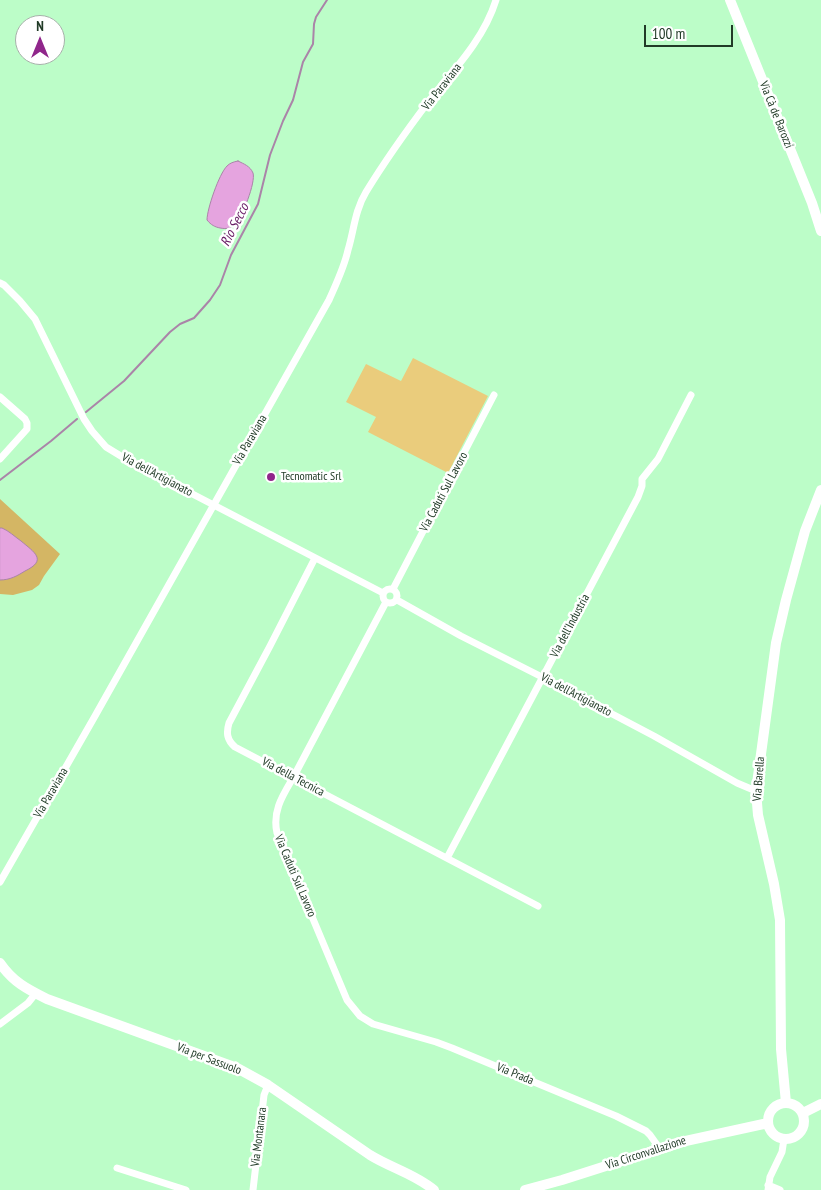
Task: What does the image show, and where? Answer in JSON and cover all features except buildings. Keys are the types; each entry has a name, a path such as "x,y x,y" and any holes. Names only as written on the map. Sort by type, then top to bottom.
{"main road":[{"name":"Via Cà de Barozzi","path":"730,0 812,203 821,231"},
{"name":"Via Barella","path":"786,1103 780,1049 780,920 774,884 758,815 756,791 776,643 805,531 821,490"},
{"name":"Via per Sassuolo","path":"0,963 13,979 36,993 63,1005 238,1068 268,1085 370,1155 387,1165 413,1176 434,1190"},
{"path":"794,1104 803,1113 803,1129 795,1137 779,1138 772,1132 768,1123 768,1117 777,1105 794,1104"},
{"path":"803,1113 821,1104"},
{"name":"Via Circonvallazione","path":"525,1190 692,1139 768,1123"}],"street":[{"name":"Via Paraviana","path":"0,882 96,716 329,300 343,269 356,214 361,201 397,145 465,57 486,26 496,0"},
{"name":"Via dell'Artigianato","path":"0,283 20,300 35,319 84,419 99,440 115,453 383,593"},
{"name":"Via Caduti Sul Lavoro","path":"393,589 494,395"},
{"name":"Via dell’Industria","path":"447,858 638,497 642,486 642,479 658,459 691,395"},
{"path":"0,397 25,419 28,426 0,459"},
{"name":"Via della Tecnica","path":"315,558 228,728 228,739 235,747 538,906"},
{"path":"386,589 393,589 397,593 396,600 391,603 386,602 383,599 383,593 386,589"},
{"name":"Via dell'Artigianato","path":"396,600 461,636 654,736 737,783 756,791"},
{"name":"Via Caduti Sul Lavoro","path":"360,1016 348,1000 277,833 275,818 278,806 386,602"},
{"path":"0,1024 28,1003 36,993"},
{"name":"Via Prada","path":"360,1016 374,1024 452,1048 601,1110 646,1131 660,1149"},
{"name":"Via Montanara","path":"253,1190 264,1097 268,1085"},
{"path":"780,1190 768,1188 772,1173 781,1156 784,1139"},
{"path":"116,1168 186,1190"}],"shaded area":[{"path":"238,161 249,167 253,173 248,200 235,224 228,228 216,227 207,220 211,200 224,170 229,164"},
{"path":"413,358 488,396 448,473 368,432 376,417 346,402 366,364 401,381"},
{"path":"0,499 60,554 39,585 32,590 13,595 0,594"},
{"path":"0,528 9,532 34,552 37,560 32,567 19,575 0,580"}],"waterway":[{"name":"Rio Secco","path":"86,412 124,381 170,332 180,324 194,318 220,285 231,255 258,204 270,155 293,100 303,62 313,44 316,17 327,0"},
{"name":"Rio Secco","path":"0,480 77,419"}],"place":[{"name":"Tecnomatic Srl","path":"271,477"}]}
